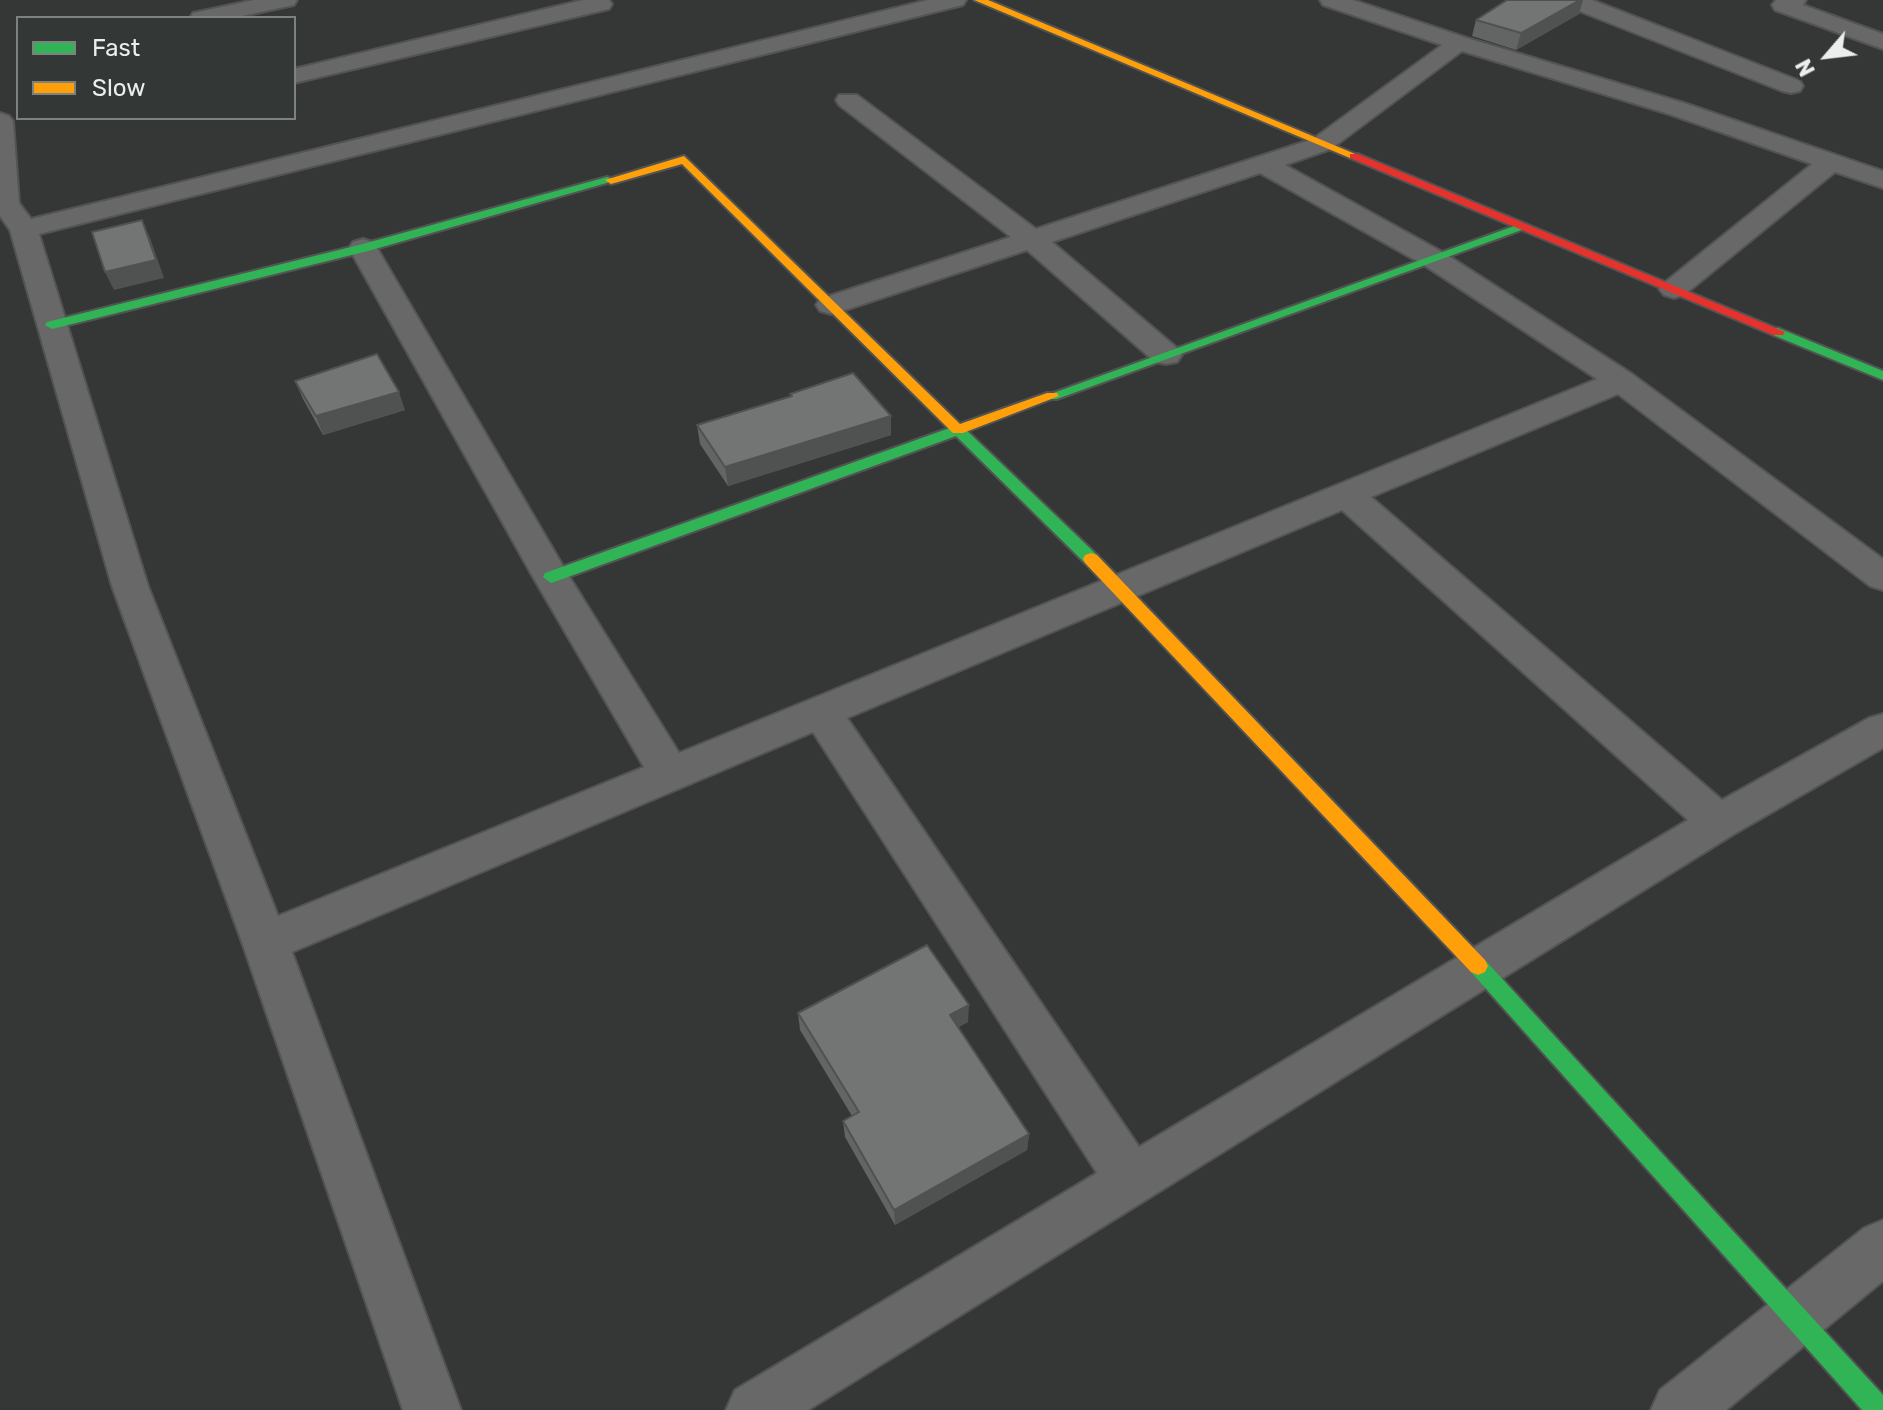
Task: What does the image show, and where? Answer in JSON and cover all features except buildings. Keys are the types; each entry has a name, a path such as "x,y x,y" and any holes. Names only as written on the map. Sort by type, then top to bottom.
{"street":[{"path":"209,16 286,0"},
{"path":"296,76 601,4 594,0"},
{"path":"24,229 955,0"},
{"path":"979,0 1883,376"},
{"path":"1331,0 1459,43 1678,109 1883,180"},
{"path":"1572,0 1791,86"},
{"path":"1795,0 1783,5 1883,42"},
{"path":"831,305 1322,144 1459,43"},
{"path":"848,100 1030,238 1166,355"},
{"path":"1780,143 1787,114"},
{"path":"11,121 5,204 24,229 130,586 265,942 432,1410"},
{"path":"52,325 363,248 684,160 1120,588 1481,969 1879,1410"},
{"path":"1674,289 1831,162"},
{"path":"1262,163 1434,259 1621,381 1883,577"},
{"path":"551,577 1521,228"},
{"path":"363,248 551,577 670,774"},
{"path":"265,942 1621,381"},
{"path":"1346,494 1719,822"},
{"path":"821,712 1131,1180"},
{"path":"755,1410 1719,822 1883,729"},
{"path":"1680,1410 1883,1247"}],"traffic: fast":[{"path":"52,325 363,248 611,180"},
{"path":"1052,396 1521,228"},
{"path":"1778,332 1883,376"},
{"path":"551,577 958,430 1091,559"},
{"path":"1478,966 1879,1410"}],"traffic: slow":[{"path":"979,0 1354,156"},
{"path":"611,180 684,160 958,430 1052,396"},
{"path":"1091,559 1478,966"}],"traffic: jam":[{"path":"1354,156 1778,332"}]}
